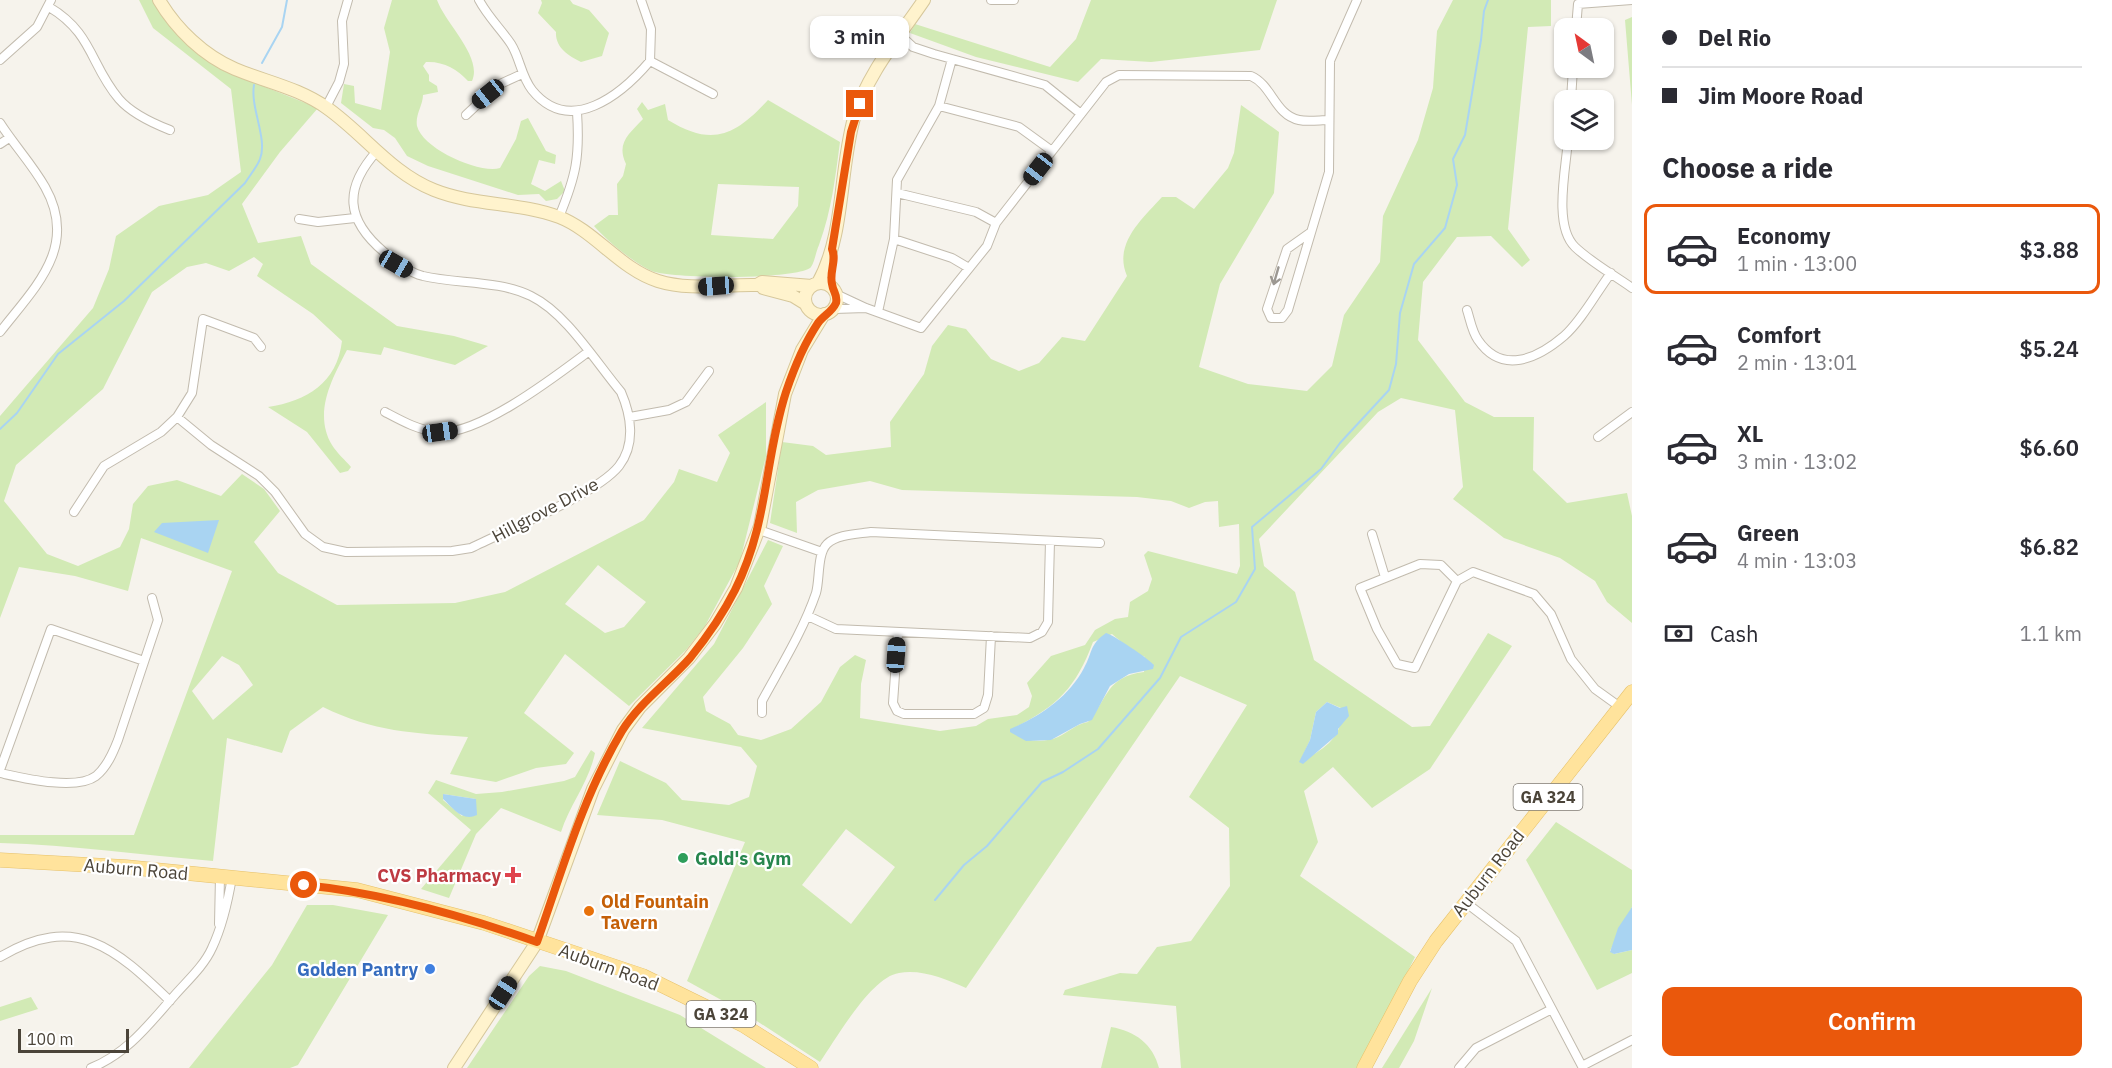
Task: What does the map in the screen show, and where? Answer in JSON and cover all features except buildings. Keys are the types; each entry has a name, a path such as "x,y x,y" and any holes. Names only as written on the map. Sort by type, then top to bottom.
{"main road":[{"name":"Auburn Road","path":"1364,1068 1410,981 1465,902 1632,692"},
{"name":"Auburn Road","path":"0,860 226,877 357,890 484,923 643,976 743,1025 811,1068"}],"street":[{"path":"159,0 186,36 206,52 234,69 285,86 326,107 407,176 446,195 559,217 655,280 696,287 757,285 800,299 816,314 867,308"},
{"path":"326,107 339,82 344,64 342,21 348,0"},
{"path":"479,0 489,19 511,44 522,74 533,91 547,102 577,112 599,105 638,76 650,61 651,29 641,0"},
{"path":"454,1068 537,942 592,789 623,730 640,707 689,658 715,624 736,588 759,530 780,415 802,350 808,306 806,294 815,285 832,249 855,115 878,68 924,0"},
{"path":"991,0 1014,0"},
{"path":"1311,232 1287,249 1283,257 1267,309 1271,318 1282,318 1288,310 1329,172 1330,61 1357,0"},
{"path":"1577,18 1578,4 1632,0"},
{"path":"0,60 37,27 50,4 86,39 108,83 124,104 147,120 170,130"},
{"path":"900,35 914,47 1045,85 1081,114"},
{"path":"878,312 894,239 897,180 939,106 952,59"},
{"path":"650,61 713,94"},
{"path":"466,115 498,86 522,74"},
{"path":"757,285 762,282 815,285 834,290 867,308 921,328 987,246 996,223 1106,82 1119,75 1251,75 1261,80 1285,114 1300,121 1329,120"},
{"path":"939,106 1019,126 1052,151"},
{"path":"559,217 575,179 580,147 577,112"},
{"path":"0,123 45,188 58,224 53,261 0,332"},
{"path":"0,144 9,138"},
{"path":"1567,150 1562,220 1566,235 1575,247 1632,288"},
{"path":"300,219 318,222 355,218 355,186 362,167 377,151"},
{"path":"897,193 976,212 996,223"},
{"name":"Hillgrove Drive","path":"177,417 211,445 259,476 275,492 305,534 323,547 346,552 452,551 471,548 598,485 620,465 631,433 630,417 621,392 552,309 530,295 507,288 421,276 407,270 364,235 355,218"},
{"path":"894,239 952,258 969,268"},
{"path":"802,350 829,311 834,290 832,249"},
{"path":"1467,310 1476,338 1490,354 1509,362 1532,358 1565,335 1611,273"},
{"path":"75,512 104,466 160,432 177,417 192,393 203,319 254,338 261,347"},
{"path":"385,411 416,428 440,432 464,429 542,387 588,352"},
{"path":"630,417 669,410 686,402 709,371"},
{"path":"1598,436 1632,412"},
{"path":"759,530 822,552"},
{"path":"762,713 762,701 808,616 819,581 822,552 827,543 838,538 872,532 1100,543"},
{"path":"1372,534 1385,577"},
{"path":"808,616 836,629 1030,638 1042,632 1048,622 1050,541"},
{"path":"1457,581 1441,565 1420,564 1360,588 1377,629 1397,664 1415,668 1457,581 1473,572 1534,594 1551,614 1571,659 1595,689 1620,707"},
{"path":"144,661 51,629 0,772 28,779 71,783 87,781 97,775 111,758 158,620 152,598"},
{"path":"898,632 893,703 897,711 904,714 974,714 984,708 988,695 991,636"},
{"path":"91,1068 103,1066 141,1036 198,970 212,948 219,924 226,877"},
{"path":"1465,902 1516,941 1583,1067 1632,1040"},
{"path":"0,957 24,944 45,937 69,935 89,939 108,947 134,966 170,1000"},
{"path":"1459,1068 1476,1048 1552,1009"}],"green space":[{"path":"139,0 152,0 179,35 218,68 318,108 280,152 242,204 258,243 301,236 311,264 397,326 454,336 488,346 455,365 384,347 381,355 347,350 331,384 324,409 324,421 332,445 351,467 348,471 340,473 307,432 268,407 295,400 318,388 334,368 342,341 313,314 257,276 263,264 254,257 229,271 206,263 187,267 152,292 103,389 16,465 4,501 47,554 78,566 120,547 129,529 133,504 148,486 177,480 221,496 242,474 264,489 280,511 254,542 278,573 337,605 455,603 505,592 644,520 674,482 679,469 717,482 730,453 718,435 766,402 766,456 740,561 705,626 686,650 629,706 565,654 524,713 574,753 566,764 536,768 496,782 450,774 468,737 394,730 359,722 323,707 290,731 282,753 227,738 213,861 0,843 0,835 134,835 232,571 141,538 128,591 75,576 19,567 0,618 0,416 93,308 109,269 116,236 159,206 208,195 241,172 231,89 153,28","holes":["598,565 646,602 624,627 605,633 565,604","222,656 239,665 253,685 213,720 192,691"]},
{"path":"392,0 437,0 472,61 474,72 472,81 468,81 444,64 426,62 423,66 429,75 429,81 437,86 438,92 423,95 417,122 421,135 440,151 453,158 479,167 500,168 516,139 521,121 528,118 546,151 556,155 555,164 539,160 531,184 545,191 561,181 565,191 557,199 546,201 539,194 518,195 428,166 407,156 395,138 384,130 373,128 341,103 344,84 354,86 355,103 381,110 390,52 384,28"},
{"path":"541,0 570,0 573,4 589,10 609,33 602,56 581,62 563,50 556,37 556,32 538,13"},
{"path":"1091,0 1277,0 1260,50 1151,62 1101,59 1078,82 976,57 910,33 915,24 1050,67 1076,39"},
{"path":"1453,0 1551,0 1551,26 1528,27 1508,229 1530,260 1522,267 1491,236 1457,237 1423,282 1418,340 1465,402 1494,417 1534,417 1533,470 1567,503 1627,493 1632,516 1632,623 1607,602 1595,581 1560,558 1504,538 1453,499 1463,487 1455,410 1401,398 1378,412 1259,539 1264,566 1295,592 1314,660 1412,727 1430,726 1488,633 1512,646 1430,769 1372,808 1333,767 1304,791 1318,842 1300,876 1415,957 1359,1068 1181,1068 1176,1006 1063,995 1065,990 1120,973 1137,974 1157,947 1191,941 1230,886 1229,828 1189,797 1247,705 1180,676 966,988 942,978 916,972 899,973 888,977 877,985 855,1010 820,1062 743,1012 687,981 745,842 662,820 597,815 620,761 666,783 682,800 729,805 749,797 757,766 741,747 642,728 714,644 768,540 783,546 764,586 772,604 743,648 703,697 706,711 730,724 738,735 761,740 791,729 821,702 840,667 855,655 866,660 861,684 860,718 940,731 976,726 988,719 1017,715 1029,707 1032,696 1027,683 1051,656 1085,645 1095,630 1115,619 1128,617 1130,602 1148,591 1152,579 1144,555 1148,551 1237,574 1240,566 1239,524 1219,527 1218,501 1205,502 1189,508 1171,501 1137,497 902,490 870,481 818,490 796,502 797,533 770,523 782,442 813,446 826,455 891,447 890,422 924,374 932,346 948,325 966,329 991,359 1019,371 1039,363 1062,337 1085,341 1127,276 1124,253 1138,223 1162,197 1176,197 1194,209 1228,168 1234,153 1241,105 1279,132 1274,193 1220,284 1199,367 1248,384 1307,391 1332,366 1344,315 1380,262 1383,216 1418,140 1433,88 1437,31","holes":["1112,634 1132,651 1145,657 1144,672 1122,678 1115,683 1088,722 1058,737 1032,740 1020,737 1010,730 1052,705 1079,673 1093,642","1327,702 1341,708 1339,727 1331,741 1300,762 1310,740 1316,712","846,829 895,867 851,924 802,885"]},
{"path":"1632,17 1632,105 1625,20"},
{"path":"768,100 840,142 830,206 811,267 802,271 761,276 708,277 664,274 637,263 613,245 594,226 609,215 618,215 617,184 623,176 626,164 623,157 623,144 643,119 637,109 642,102 648,110 665,104 668,120 698,133 710,135 722,134 733,129","holes":["718,184 799,187 798,206 773,239 711,235"]},
{"path":"591,750 595,753 592,764 561,832 501,808 476,834 449,898 421,889 471,830 428,793 436,780 476,794 502,792 575,777","holes":["443,794 476,799 462,816 443,800"]},
{"path":"1556,822 1632,870 1632,907 1610,951 1614,954 1632,950 1632,973 1597,990 1526,860"},
{"path":"307,905 333,905 388,915 298,1065 290,1068 189,1068 272,965"},
{"path":"540,966 566,971 680,1015 766,1068 467,1068 529,976"},
{"path":"1432,988 1414,1041 1399,1068 1382,1068"},
{"path":"31,997 38,1009 0,1021 0,1007"},
{"path":"1111,1027 1128,1032 1142,1040 1152,1052 1159,1068 1101,1068"}],"water":[{"path":"219,520 208,553 154,532 162,523"},
{"path":"1106,633 1145,658 1154,665 1153,669 1129,674 1110,686 1092,720 1051,740 1026,741 1010,732 1010,729 1042,712 1062,697 1078,678 1094,645"},
{"path":"1327,702 1340,708 1347,706 1349,716 1338,729 1338,734 1303,764 1299,762 1310,740 1316,712"},
{"path":"443,794 476,799 477,815 467,817 458,813 443,799"},
{"path":"1632,907 1632,950 1614,954 1610,952 1618,928"}],"waterway":[{"path":"262,63 282,27 287,0"},
{"path":"935,900 964,865 987,846 1042,782 1063,772 1098,749 1160,678 1181,637 1236,602 1255,569 1252,527 1321,469 1340,443 1389,390 1396,364 1400,313 1414,264 1445,228 1457,185 1453,159 1465,135 1484,11 1488,0"},
{"path":"0,429 17,413 58,354 124,301 245,183 259,162 262,151 261,133 254,103 254,85"}],"place":[{"name":"Gold's Gym","path":"683,858"},
{"name":"CVS Pharmacy","path":"513,875"},
{"name":"Old Fountain Tavern","path":"589,911"},
{"name":"Golden Pantry","path":"430,969"}],"route":[{"path":"304,885 357,890 484,923 537,942 592,789 623,730 640,707 689,658 715,624 736,588 751,554 766,500 773,448 785,393 802,350 807,346 824,314 834,309 836,303 837,298 832,286 834,254 832,249 851,132 860,104"}]}
